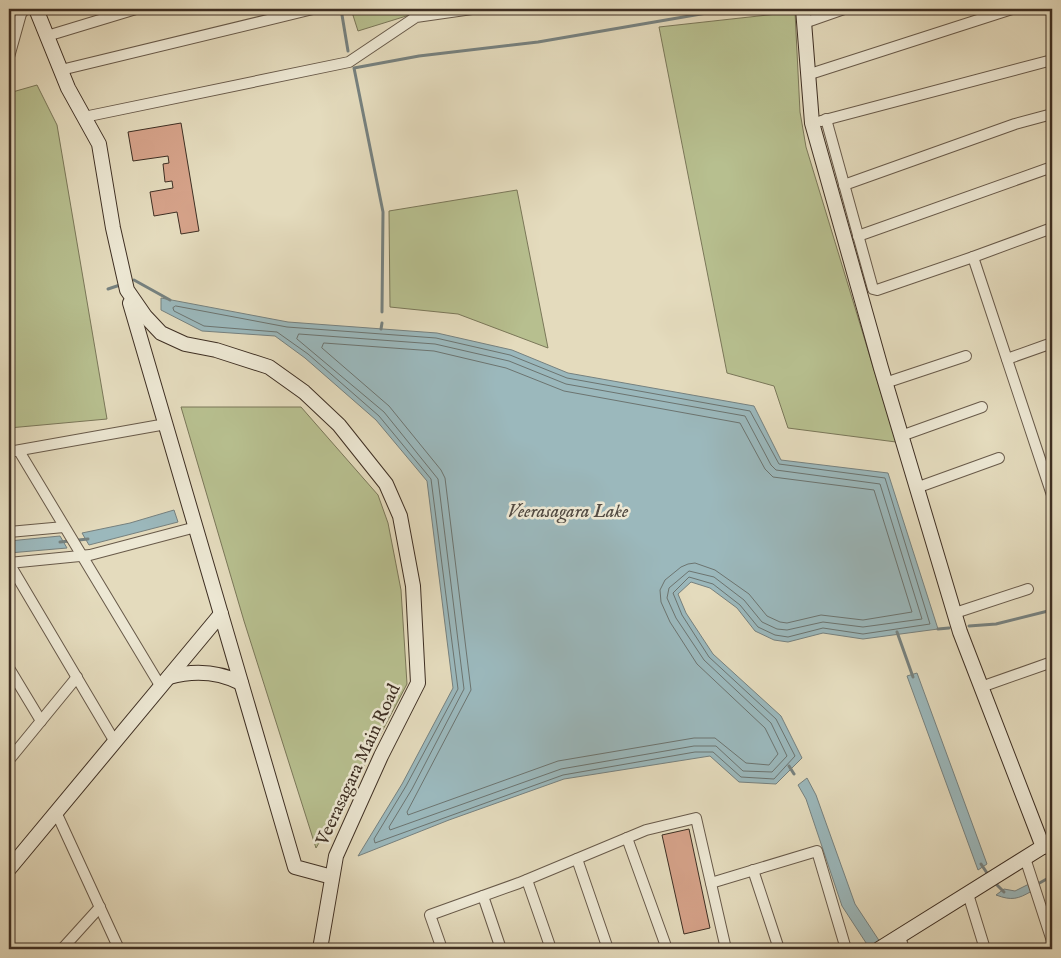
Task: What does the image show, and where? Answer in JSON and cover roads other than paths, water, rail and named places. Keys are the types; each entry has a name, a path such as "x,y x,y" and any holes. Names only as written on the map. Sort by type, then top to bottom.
{"street":[{"path":"9,57 21,14 25,9"},
{"name":"Veerasagara Main Road","path":"36,9 61,70 99,144 113,228 127,290 145,316 161,333 185,344 216,350 269,367 304,392 339,425 386,484 400,516 413,586 418,683 381,756 336,856 320,949"},
{"path":"47,36 136,9"},
{"path":"61,70 313,9"},
{"path":"84,117 349,62 416,17 472,9"},
{"path":"844,9 803,16 808,75 819,121 886,383 955,613 981,687 1050,844 968,894 902,943 879,949"},
{"path":"808,75 1012,9"},
{"path":"819,121 997,76 1052,60"},
{"path":"844,184 1015,124 1052,114"},
{"path":"819,121 844,184 874,290 1052,228"},
{"path":"858,236 1052,167"},
{"path":"973,257 1052,495"},
{"path":"127,290 295,867 332,877"},
{"path":"1007,359 1052,343"},
{"path":"886,383 966,356"},
{"path":"901,436 982,407"},
{"path":"165,682 14,451 166,424"},
{"path":"916,488 999,458"},
{"path":"115,742 9,563 80,551 196,527"},
{"path":"9,532 67,530"},
{"path":"955,613 1028,589"},
{"path":"9,869 221,614"},
{"path":"981,687 1052,662"},
{"path":"9,668 41,721"},
{"path":"165,682 187,673 206,672 224,676 241,683"},
{"path":"9,760 77,677"},
{"path":"56,812 119,949"},
{"path":"442,949 430,915 527,880 646,830 696,818 726,949"},
{"path":"627,838 667,949"},
{"path":"711,883 817,851 846,949"},
{"path":"1025,858 1052,941"},
{"path":"576,859 608,949"},
{"path":"752,870 779,949"},
{"path":"527,880 551,949"},
{"path":"968,894 985,949"},
{"path":"484,896 501,949"},
{"path":"62,949 100,907"}],"water":[{"name":"Veerasagara Lake","path":"161,298 288,322 437,333 512,350 568,373 754,406 781,460 888,473 938,629 863,639 823,633 788,642 774,640 755,631 737,608 710,588 691,582 678,594 686,613 713,654 781,716 802,758 776,784 739,782 710,756 564,779 449,820 358,856 402,784 453,688 427,481 376,420 305,358 275,336 202,331 161,310"},
{"path":"174,510 178,522 89,545 82,533 130,523"},
{"path":"60,536 67,548 9,553 9,541"},
{"path":"917,673 987,864 978,870 907,676"},
{"path":"807,778 816,795 855,904 884,948 870,949 842,906 806,799 798,785"},
{"path":"1029,884 1032,891 1019,897 1006,898 996,895 1004,889 1015,891"}],"waterway":[{"path":"341,9 348,51"},
{"path":"382,312 383,212 354,68 419,56 538,42 730,9"},
{"path":"134,280 170,300"},
{"path":"108,289 120,285"},
{"path":"381,329 382,323"},
{"path":"60,542 88,539"},
{"path":"969,626 996,624 1052,610"},
{"path":"938,629 949,628"},
{"path":"897,632 913,677"},
{"path":"789,766 794,774"},
{"path":"981,864 989,876"},
{"path":"1036,885 1052,876"},
{"path":"994,882 1004,892"}]}
